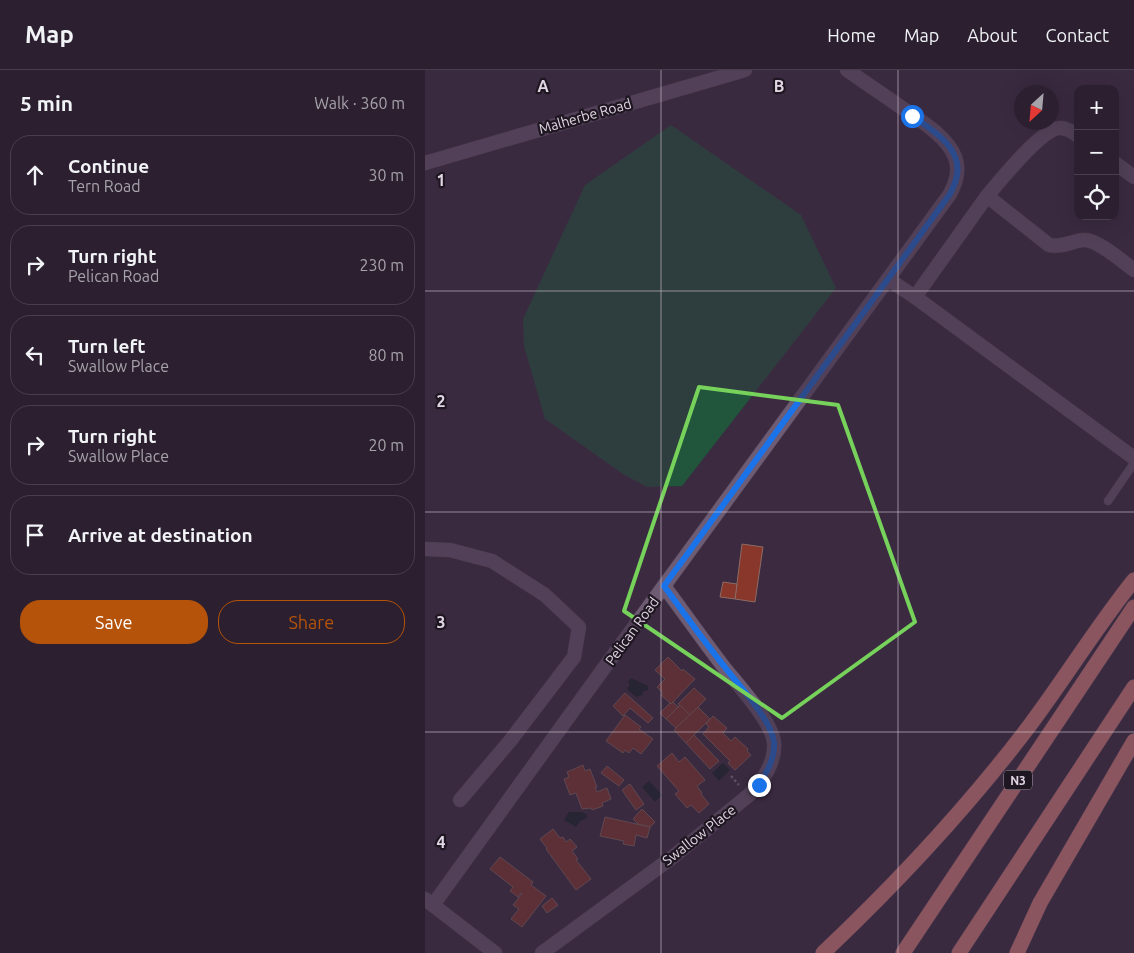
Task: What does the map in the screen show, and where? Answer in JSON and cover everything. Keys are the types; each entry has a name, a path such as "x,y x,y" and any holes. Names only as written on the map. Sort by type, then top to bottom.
{"highway":[{"path":"823,953 888,890 981,788 1030,725 1111,608 1134,580"},
{"name":"N3","path":"903,953 1134,607"},
{"path":"959,953 1134,687"},
{"path":"1017,953 1040,903 1134,741"}],"street":[{"name":"Malherbe Road","path":"425,163 745,70"},
{"name":"Pelican Road","path":"429,902 664,586 950,194 957,176 957,167 955,157 945,141 934,131 847,70"},
{"path":"915,297 987,196 1021,157 1054,129 1061,128 1074,133"},
{"path":"1119,166 1134,177"},
{"path":"987,196 1049,245 1056,246 1090,240 1134,270"},
{"path":"888,278 1134,458"},
{"path":"425,549 450,550 492,561 545,594 579,627 574,657 510,741 460,800"},
{"name":"Swallow Place","path":"542,953 674,856 749,796 759,785 771,763 774,741 764,718 664,586"},
{"path":"429,902 495,953"}],"lane":[{"path":"1108,501 1134,464"}],"highlighted area":[{"path":"699,387 838,405 915,622 782,718 624,611"}],"green space":[{"path":"671,125 801,215 836,288 682,486 647,487 623,474 545,419 524,346 523,319 585,185"}],"shaded area":[{"path":"631,678 648,686 648,690 642,692 643,695 636,697 627,689"},
{"path":"723,763 730,770 719,781 712,773"},
{"path":"649,781 662,795 655,802 642,787"},
{"path":"569,812 582,812 587,817 580,821 576,827 564,820"}],"building":[{"path":"742,544 763,547 755,602 735,599"},
{"path":"723,582 737,584 735,599 720,597"},
{"path":"668,657 682,671 683,669 695,679 671,704 661,695 663,693 657,687 665,679 655,670"},
{"path":"694,688 706,699 690,715 678,704"},
{"path":"625,693 653,718 648,723 630,708 623,716 613,706"},
{"path":"673,702 678,707 666,719 660,713"},
{"path":"680,705 690,715 676,728 666,719"},
{"path":"698,707 710,719 686,743 674,730"},
{"path":"625,715 641,727 639,729 653,739 641,754 633,748 629,753 625,750 623,753 606,741"},
{"path":"713,716 727,728 723,733 731,741 735,737 748,749 747,751 751,755 735,770 728,763 730,761 703,734 709,727 706,724"},
{"path":"694,735 719,761 710,769 686,743"},
{"path":"672,753 679,762 685,757 705,780 697,786 709,804 699,813 691,805 687,808 675,794 679,791 657,766"},
{"path":"583,765 585,771 590,769 597,792 607,788 611,799 602,803 603,806 592,810 591,808 582,809 576,793 570,795 564,779 569,777 567,772"},
{"path":"607,766 624,780 619,786 601,773"},
{"path":"630,784 644,804 636,810 622,790"},
{"path":"642,809 655,822 650,827 638,824 633,819"},
{"path":"605,817 650,827 647,838 636,835 634,846 623,844 624,841 600,836"},
{"path":"553,829 560,838 563,837 566,842 570,839 577,847 572,851 578,859 576,860 591,879 576,890 540,839"},
{"path":"500,857 533,882 531,885 546,896 522,927 511,919 519,909 513,905 522,894 518,897 510,891 513,887 490,869"},
{"path":"552,898 558,905 547,913 542,906"}],"route":[{"path":"759,785 771,763 774,741 764,718 664,586 950,194 957,176 955,157 945,141 912,116"}]}
